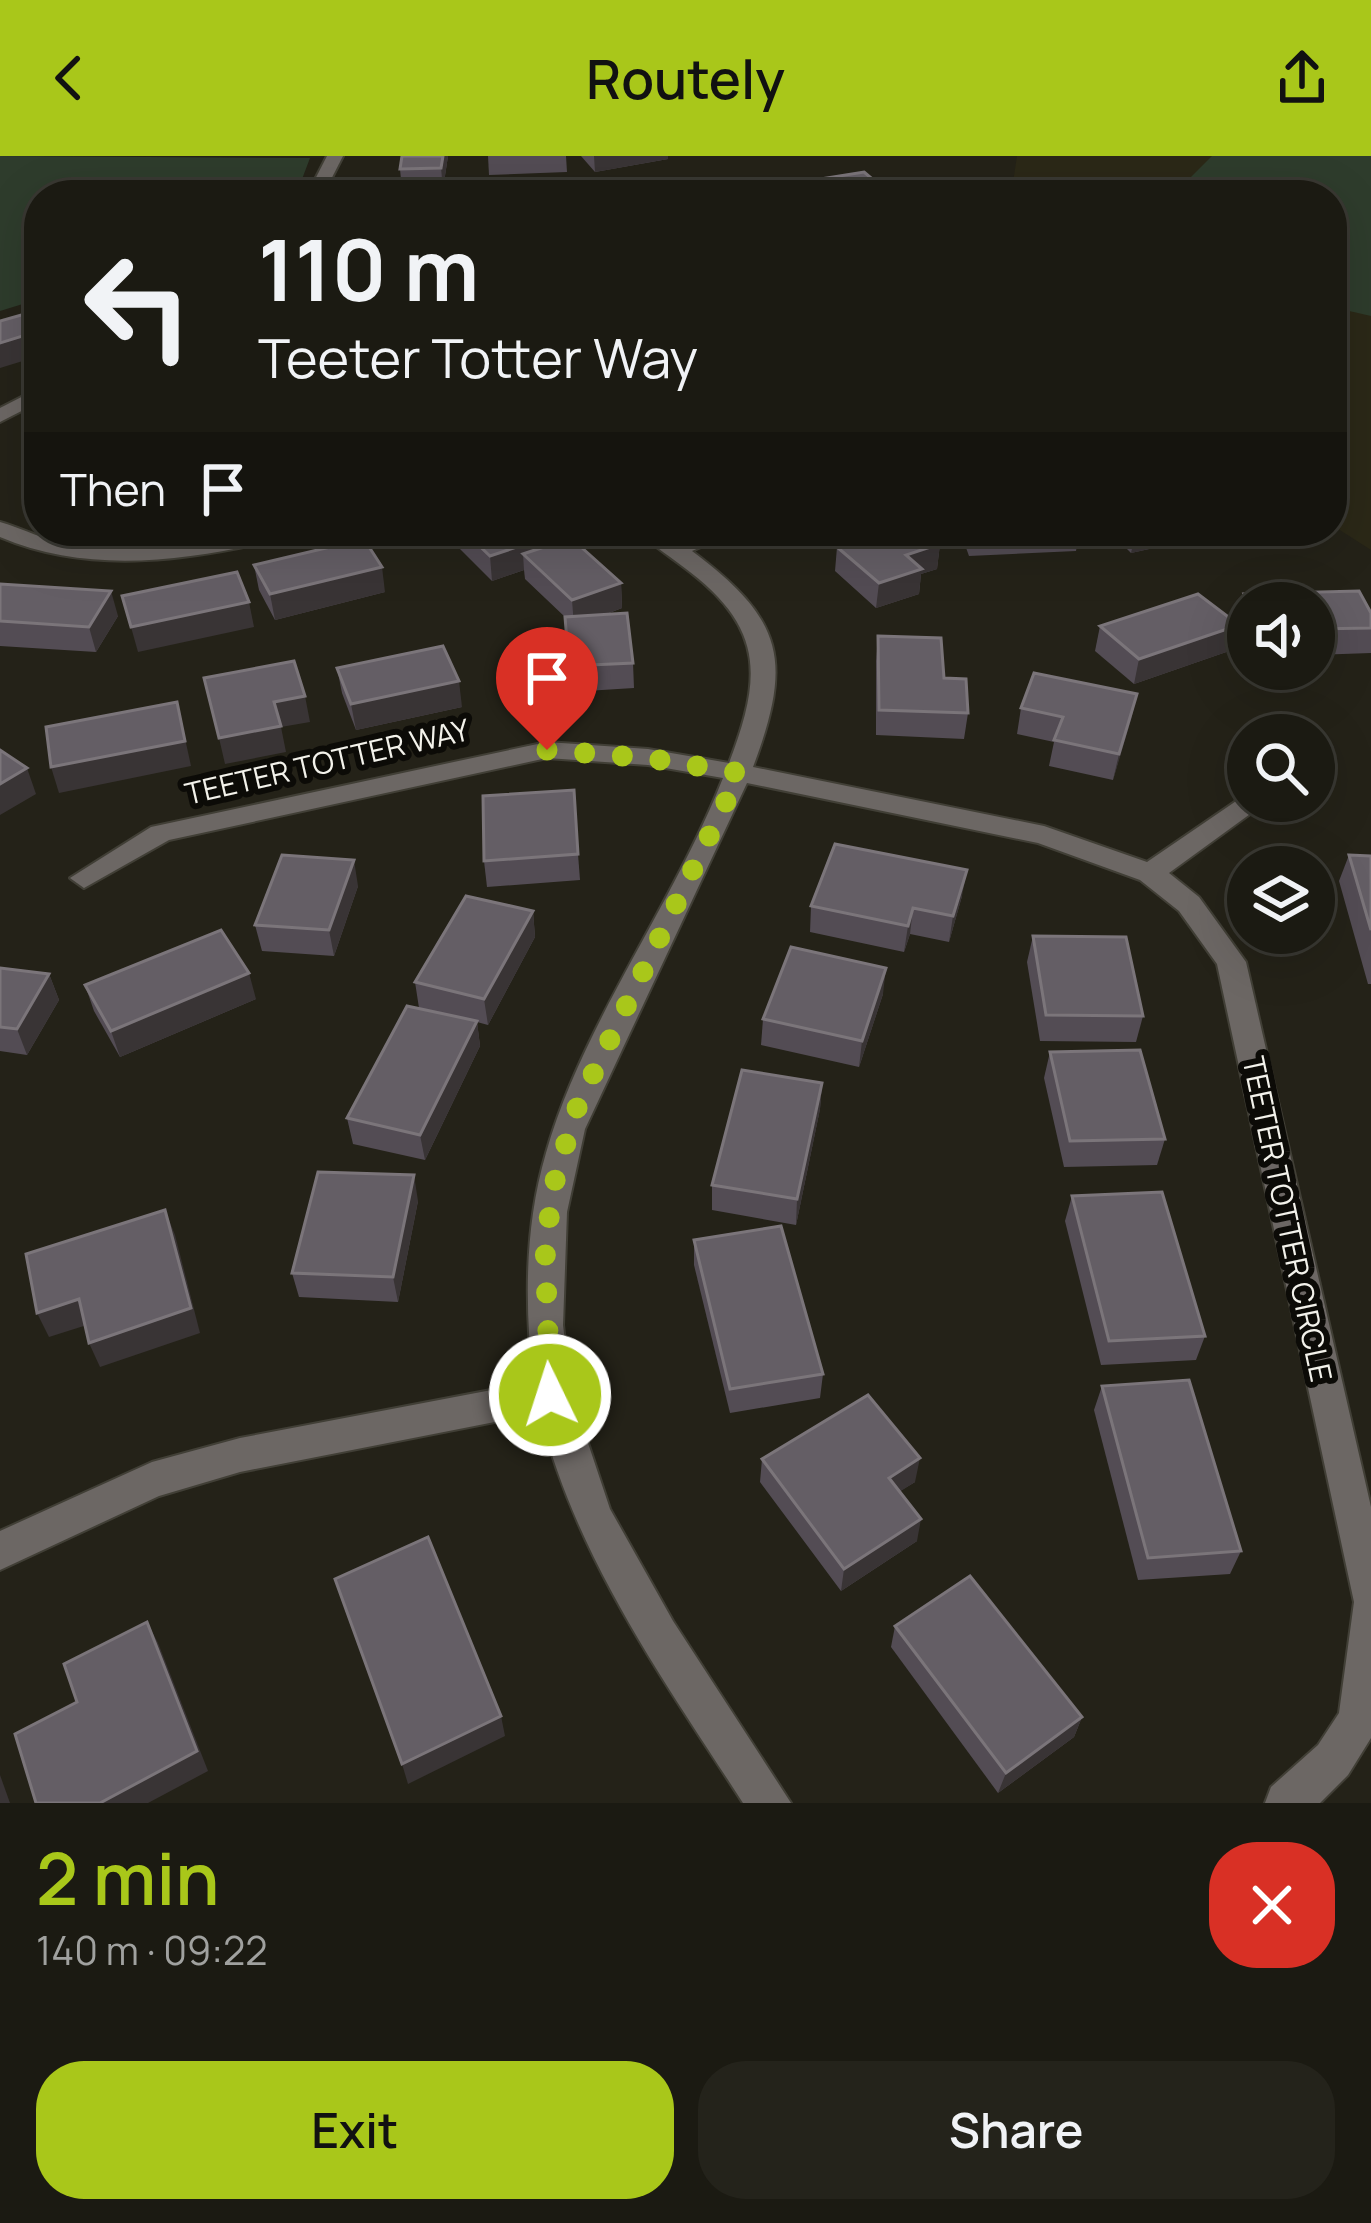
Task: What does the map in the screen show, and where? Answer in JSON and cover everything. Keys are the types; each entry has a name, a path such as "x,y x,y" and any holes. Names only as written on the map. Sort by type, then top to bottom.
{"street":[{"path":"35,546 107,554 169,546"},
{"path":"668,546 730,597 762,640 766,698 740,773 578,1105 556,1175 545,1244 550,1395 573,1473 614,1561 769,1803"},
{"name":"TEETER TOTTER WAY","path":"84,878 161,833 496,757 592,751 740,773"},
{"name":"TEETER TOTTER CIRCLE","path":"740,773 1044,835 1150,873 1189,904 1232,962 1371,1595"},
{"path":"1150,873 1227,820"},
{"path":"0,1551 152,1480 240,1455 550,1395"},
{"path":"1287,1803 1335,1765 1361,1718 1371,1659 1371,1609"}],"shaded area":[{"path":"1017,156 1371,156 1371,550 1347,535 1347,180 1013,180"}],"green space":[{"path":"0,156 310,158 302,180 24,180 24,304 0,311"},
{"path":"1212,156 1371,156 1371,316 1347,310 1347,180 1188,180"}],"building":[{"path":"402,156 443,156 441,168 400,169"},
{"path":"864,172 874,180 814,180"},
{"path":"24,314 24,336 0,343 0,321"},
{"path":"334,546 368,546 382,567 270,594 254,565"},
{"path":"480,546 520,546 490,556"},
{"path":"547,546 580,546 621,583 572,600 523,554"},
{"path":"934,546 906,555 922,569 879,583 837,547"},
{"path":"237,572 249,602 131,627 122,596"},
{"path":"0,584 111,591 89,627 0,621"},
{"path":"1359,591 1371,613 1371,628 1335,629 1335,592"},
{"path":"1198,594 1227,616 1227,629 1139,659 1100,626"},
{"path":"627,613 633,663 569,666 565,617"},
{"path":"878,636 941,638 944,678 966,679 968,713 879,710"},
{"path":"443,646 459,681 351,704 337,668"},
{"path":"294,661 305,696 274,702 281,726 219,738 204,678"},
{"path":"1034,673 1137,694 1119,754 1054,740 1063,717 1021,708"},
{"path":"177,702 185,741 51,767 46,727"},
{"path":"0,750 27,768 0,784"},
{"path":"574,790 578,854 484,861 483,796"},
{"path":"835,844 967,870 953,916 913,908 908,926 811,906"},
{"path":"282,855 354,860 329,930 255,925"},
{"path":"1349,855 1371,856 1371,930"},
{"path":"466,896 533,911 484,999 415,982"},
{"path":"221,930 249,973 111,1031 85,985"},
{"path":"1033,936 1126,937 1143,1016 1046,1015"},
{"path":"791,947 886,968 862,1041 763,1019"},
{"path":"0,968 49,974 17,1029 0,1027"},
{"path":"407,1006 477,1021 420,1135 347,1118"},
{"path":"1140,1050 1165,1139 1070,1141 1050,1052"},
{"path":"742,1070 822,1083 797,1199 712,1185"},
{"path":"318,1172 414,1175 393,1277 292,1273"},
{"path":"1162,1192 1205,1336 1109,1341 1072,1196"},
{"path":"165,1210 191,1308 89,1343 79,1299 37,1313 26,1254"},
{"path":"781,1226 823,1374 730,1389 694,1240"},
{"path":"1189,1380 1241,1551 1148,1558 1102,1386"},
{"path":"868,1395 920,1458 889,1478 921,1519 844,1569 762,1459"},
{"path":"428,1537 501,1716 402,1764 335,1579"},
{"path":"970,1576 1082,1717 1006,1773 895,1626"},
{"path":"147,1622 197,1751 100,1803 36,1803 15,1734 77,1702 64,1664"}],"route":[{"path":"547,750 592,751 740,773 578,1105 556,1175 545,1244 550,1395"}]}
